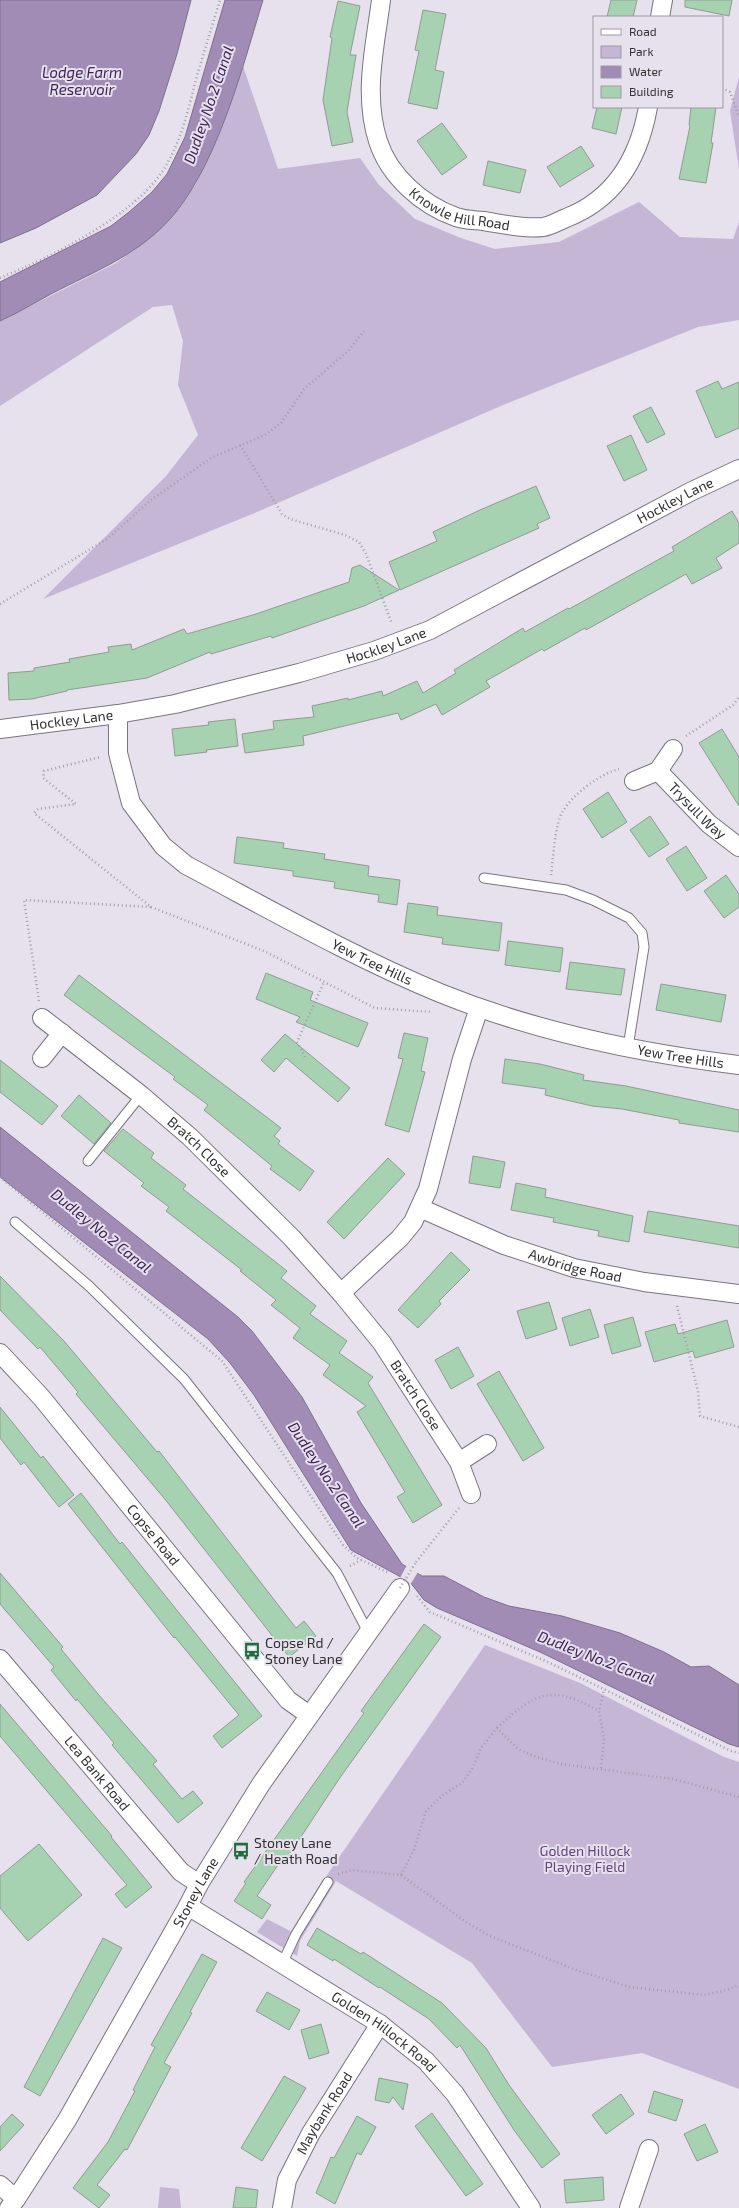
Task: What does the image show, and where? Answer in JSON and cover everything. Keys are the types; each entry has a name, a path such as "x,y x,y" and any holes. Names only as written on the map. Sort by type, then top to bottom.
{"street":[{"name":"Knowle Hill Road","path":"381,0 370,71 370,103 378,141 390,166 423,201 457,217 513,226 544,227 575,214 598,200 615,184 630,161 643,133 648,108"},
{"path":"660,16 662,0"},
{"name":"Hockley Lane","path":"0,729 118,714 248,686 374,651 430,630 683,495 739,469"},
{"name":"Yew Tree Hills","path":"118,714 118,753 131,803 163,846 186,865 368,960 440,993 479,1008 579,1036 628,1047 700,1060 739,1065"},
{"name":"Trysull Way","path":"634,781 658,771 673,749"},
{"name":"Trysull Way","path":"658,771 709,824 739,848"},
{"path":"341,1293 400,1238 413,1222 420,1208 428,1189 462,1059 479,1008"},
{"name":"Bratch Close","path":"42,1018 141,1095 196,1142 292,1238 341,1293 382,1343 459,1462 471,1494"},
{"path":"42,1058 62,1033"},
{"name":"Awbridge Road","path":"420,1208 504,1245 574,1268 672,1286 739,1294"},
{"name":"Copse Road","path":"0,1353 41,1396 288,1700 309,1715"},
{"path":"459,1462 487,1444"},
{"name":"Stoney Lane","path":"13,2204 67,2120 199,1884 261,1784 403,1584"},
{"name":"Lea Bank Road","path":"0,1659 181,1872 199,1884"},
{"name":"Golden Hillock Road","path":"188,1906 380,2024 426,2061 456,2094 530,2208"},
{"name":"Maybank Road","path":"282,2208 287,2180 311,2133 380,2024"},
{"path":"629,2208 649,2149"},
{"path":"0,2185 13,2204"}],"lane":[{"path":"484,878 566,890 629,918 642,933 644,947 628,1047"},
{"path":"88,1161 141,1095"},
{"path":"15,1222 89,1286 184,1379 336,1573 368,1632"},
{"path":"282,1964 296,1934 328,1882"}],"path":[{"path":"0,278 23,268 108,222 152,185 168,164 178,140 220,0"},
{"path":"723,88 730,92 739,117"},
{"path":"0,604 107,539 152,500 211,458 265,435 281,423 304,388 348,351 364,331"},
{"path":"240,445 282,514 290,519 345,535 359,542 366,554 399,641"},
{"path":"673,749 685,736 733,705 739,697"},
{"path":"118,753 44,771 43,778 76,804 38,809 34,813 151,907 264,951 375,1008 434,1012"},
{"path":"550,887 559,820 562,811 589,784 607,772 623,768 634,781"},
{"path":"42,1018 24,900 151,907"},
{"path":"306,1057 297,1042 324,982"},
{"path":"0,1177 222,1361 343,1545 357,1558 403,1584 430,1612 550,1663 731,1751 739,1753"},
{"path":"672,1286 698,1391 700,1416 739,1427"},
{"path":"403,1584 416,1562 471,1494"},
{"path":"601,1768 604,1739 599,1711 604,1689"},
{"path":"401,1876 414,1850 426,1811 443,1795 462,1783 472,1769 481,1748 497,1728 517,1709 541,1696 560,1694 580,1700 599,1711"},
{"path":"497,1728 518,1749 536,1757 561,1764 601,1768 673,1779 739,1797"},
{"path":"328,1882 337,1874 352,1870 401,1876 466,1922 490,1936 579,1971 630,1987 704,1995 727,1990 739,1985"}],"green space":[{"path":"243,66 278,169 360,158 379,185 415,219 461,238 495,249 559,242 639,202 680,237 733,239 739,222 739,320 698,327 503,405 257,512 43,599 166,476 198,435 178,385 183,341 172,305 153,307 0,406 0,321 116,263 137,248 176,212 197,182 213,145"},
{"path":"739,77 739,169 730,111"},
{"name":"Golden Hillock Playing Field","path":"485,1645 580,1683 724,1757 739,1762 739,2089 642,2053 552,2067 472,1963 336,1881 300,1941 297,1956 257,1932 267,1919 292,1932 327,1875"},
{"path":"160,2187 179,2189 181,2208 158,2208"}],"water":[{"name":"Lodge Farm Reservoir","path":"0,0 191,0 177,54 159,111 149,135 136,154 97,195 36,228 0,243"},
{"name":"Dudley No.2 Canal","path":"225,0 263,0 238,82 217,139 191,190 176,212 163,227 149,239 118,260 0,321 0,282 111,226 152,192 167,174 185,137"},
{"name":"Dudley No.2 Canal","path":"0,1127 238,1317 252,1331 302,1397 361,1503 402,1564 422,1576 444,1576 484,1597 509,1606 562,1616 620,1633 664,1652 691,1667 709,1666 739,1685 739,1747 729,1744 540,1652 437,1608 424,1600 410,1582 351,1550 254,1395 230,1363 208,1339 0,1177"}],"pier":[{"path":"407,1565 418,1572 410,1585 400,1578"}],"building":[{"path":"611,0 637,0 633,16 607,16"},
{"path":"685,0 732,0 729,16 685,7"},
{"path":"338,1 360,6 350,55 356,55 347,112 353,142 332,146 323,100 332,38 330,37"},
{"path":"423,10 446,14 435,70 444,72 437,109 408,103 419,51 415,50"},
{"path":"597,108 622,108 616,134 592,128"},
{"path":"691,108 716,108 711,143 713,143 706,183 679,179"},
{"path":"442,123 467,157 442,175 417,141"},
{"path":"581,146 594,166 560,187 547,167"},
{"path":"488,161 526,170 520,193 483,185"},
{"path":"718,381 722,389 739,382 739,428 716,438 696,391"},
{"path":"651,407 665,434 647,443 633,416"},
{"path":"631,435 647,470 624,481 607,446"},
{"path":"536,486 550,518 537,524 539,528 400,590 389,562 437,541 433,532"},
{"path":"732,511 739,523 739,543 716,558 722,568 692,584 686,574 586,630 585,628 544,651 542,649 486,681 490,687 442,715 436,704 401,720 398,713 303,736 304,745 245,753 242,734 274,729 273,721 314,717 312,706 348,698 348,700 382,691 383,696 417,681 423,693 456,673 454,670 523,628 525,632 674,551 672,547"},
{"path":"360,565 399,590 364,606 272,638 271,636 211,654 210,652 147,678 67,690 32,699 9,700 8,673 34,671 34,668 70,662 69,659 109,652 108,647 131,644 132,650 184,629 187,634 256,614 349,582 352,568"},
{"path":"235,719 238,746 175,756 172,729 209,725 208,722"},
{"path":"722,729 739,757 739,806 699,743"},
{"path":"608,792 627,822 602,838 583,809"},
{"path":"650,816 669,844 649,857 630,830"},
{"path":"237,837 284,843 283,848 325,854 324,859 369,866 368,876 400,880 397,905 378,902 379,895 334,888 335,882 293,876 293,871 234,863"},
{"path":"686,846 707,878 687,891 666,859"},
{"path":"726,875 739,894 739,907 724,918 704,891"},
{"path":"408,903 438,907 437,915 502,923 499,951 442,944 443,938 404,932"},
{"path":"508,941 563,948 560,972 505,965"},
{"path":"570,962 625,969 621,995 566,989"},
{"path":"266,973 313,992 310,1000 368,1023 358,1047 296,1022 300,1017 256,999"},
{"path":"79,975 281,1128 274,1136 280,1141 278,1144 314,1171 300,1191 270,1169 272,1166 204,1110 208,1105 173,1079 175,1077 64,995"},
{"path":"661,984 726,995 721,1022 656,1010"},
{"path":"404,1033 428,1038 421,1071 425,1072 409,1132 385,1125 403,1059 398,1058"},
{"path":"285,1034 350,1088 338,1102 286,1058 274,1072 261,1060"},
{"path":"505,1059 540,1064 584,1075 583,1080 626,1086 739,1110 739,1132 679,1123 679,1120 622,1109 592,1106 545,1095 546,1089 502,1083"},
{"path":"0,1060 58,1106 42,1125 0,1092"},
{"path":"79,1095 111,1123 94,1144 61,1116"},
{"path":"123,1129 154,1153 151,1158 186,1185 183,1189 287,1271 281,1278 316,1306 310,1314 347,1341 339,1353 373,1377 368,1383 442,1505 413,1523 397,1497 405,1492 357,1412 366,1406 323,1375 330,1365 293,1338 300,1328 271,1305 276,1300 240,1271 242,1270 166,1211 169,1207 141,1186 144,1183 104,1151"},
{"path":"473,1156 505,1162 500,1188 469,1183"},
{"path":"388,1158 405,1174 344,1239 327,1222"},
{"path":"516,1183 546,1189 545,1197 633,1216 629,1242 598,1236 599,1231 553,1222 554,1218 511,1210"},
{"path":"648,1211 739,1226 739,1248 644,1232"},
{"path":"451,1252 470,1270 439,1301 441,1304 418,1328 398,1310"},
{"path":"0,1276 64,1341 157,1452 159,1451 296,1628 304,1621 316,1636 289,1657 164,1498 76,1394 78,1392 40,1347 38,1349 0,1310"},
{"path":"549,1302 557,1329 526,1339 517,1311"},
{"path":"590,1309 599,1337 570,1346 562,1318"},
{"path":"633,1317 641,1346 612,1354 604,1325"},
{"path":"727,1320 734,1347 695,1358 693,1351 654,1362 645,1332 675,1324 678,1334"},
{"path":"458,1347 474,1376 451,1389 435,1360"},
{"path":"499,1371 544,1448 523,1461 477,1384"},
{"path":"0,1407 41,1458 43,1456 74,1495 59,1507 24,1462 21,1465 0,1438"},
{"path":"81,1493 120,1544 122,1542 262,1716 222,1748 213,1736 239,1715 175,1637 174,1638 68,1504"},
{"path":"0,1573 63,1647 61,1649 98,1694 157,1761 153,1764 182,1799 193,1791 203,1803 178,1823 112,1745 114,1743 77,1699 76,1701 51,1670 54,1667 0,1604"},
{"path":"424,1624 441,1637 339,1779 283,1864 280,1862 257,1896 271,1905 262,1919 234,1901 246,1883 244,1882 364,1713 361,1711"},
{"path":"0,1704 112,1836 111,1837 152,1887 126,1908 115,1894 127,1885 0,1736"},
{"path":"39,1844 82,1895 28,1941 0,1908 0,1876"},
{"path":"317,1928 361,1954 363,1952 442,2003 486,2048 509,2085 560,2154 542,2168 514,2130 460,2045 457,2048 429,2019 334,1959 333,1961 307,1945"},
{"path":"103,1938 122,1948 40,2096 24,2087"},
{"path":"202,1954 217,1962 190,2012 192,2013 164,2063 171,2067 127,2150 125,2149 97,2185 110,2195 99,2208 73,2188 108,2142 135,2091 133,2090 155,2047 151,2045"},
{"path":"267,1992 300,2010 289,2030 256,2011"},
{"path":"321,2024 329,2053 309,2059 301,2030"},
{"path":"284,2076 306,2088 262,2161 241,2148"},
{"path":"379,2078 408,2084 403,2110 393,2097 389,2103 375,2100"},
{"path":"654,2091 683,2100 676,2121 648,2112"},
{"path":"621,2094 634,2114 606,2134 592,2115"},
{"path":"432,2113 483,2184 466,2196 415,2126"},
{"path":"12,2114 24,2125 0,2151 0,2127"},
{"path":"357,2116 376,2127 361,2155 357,2153 335,2204 316,2193 331,2157 334,2158"},
{"path":"705,2124 718,2152 697,2161 684,2134"},
{"path":"603,2177 604,2200 566,2203 564,2180"},
{"path":"236,2187 258,2190 256,2208 233,2208"}],"place":[{"name":"Copse Rd / Stoney Lane","path":"252,1651"},
{"name":"Stoney Lane / Heath Road","path":"241,1851"}]}
